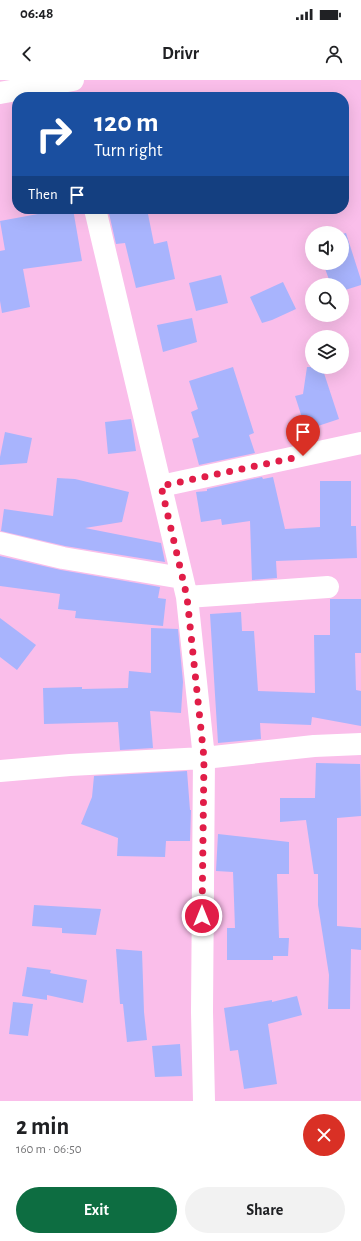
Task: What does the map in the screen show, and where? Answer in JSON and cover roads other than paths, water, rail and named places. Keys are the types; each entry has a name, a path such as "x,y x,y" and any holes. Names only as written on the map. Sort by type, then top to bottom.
{"street":[{"path":"0,93 69,86"},
{"path":"96,214 185,587 204,758 202,1012 204,1101"},
{"path":"161,486 361,443"},
{"path":"0,543 185,587 328,587"},
{"path":"0,771 70,765 204,758 314,746 361,744"}]}
